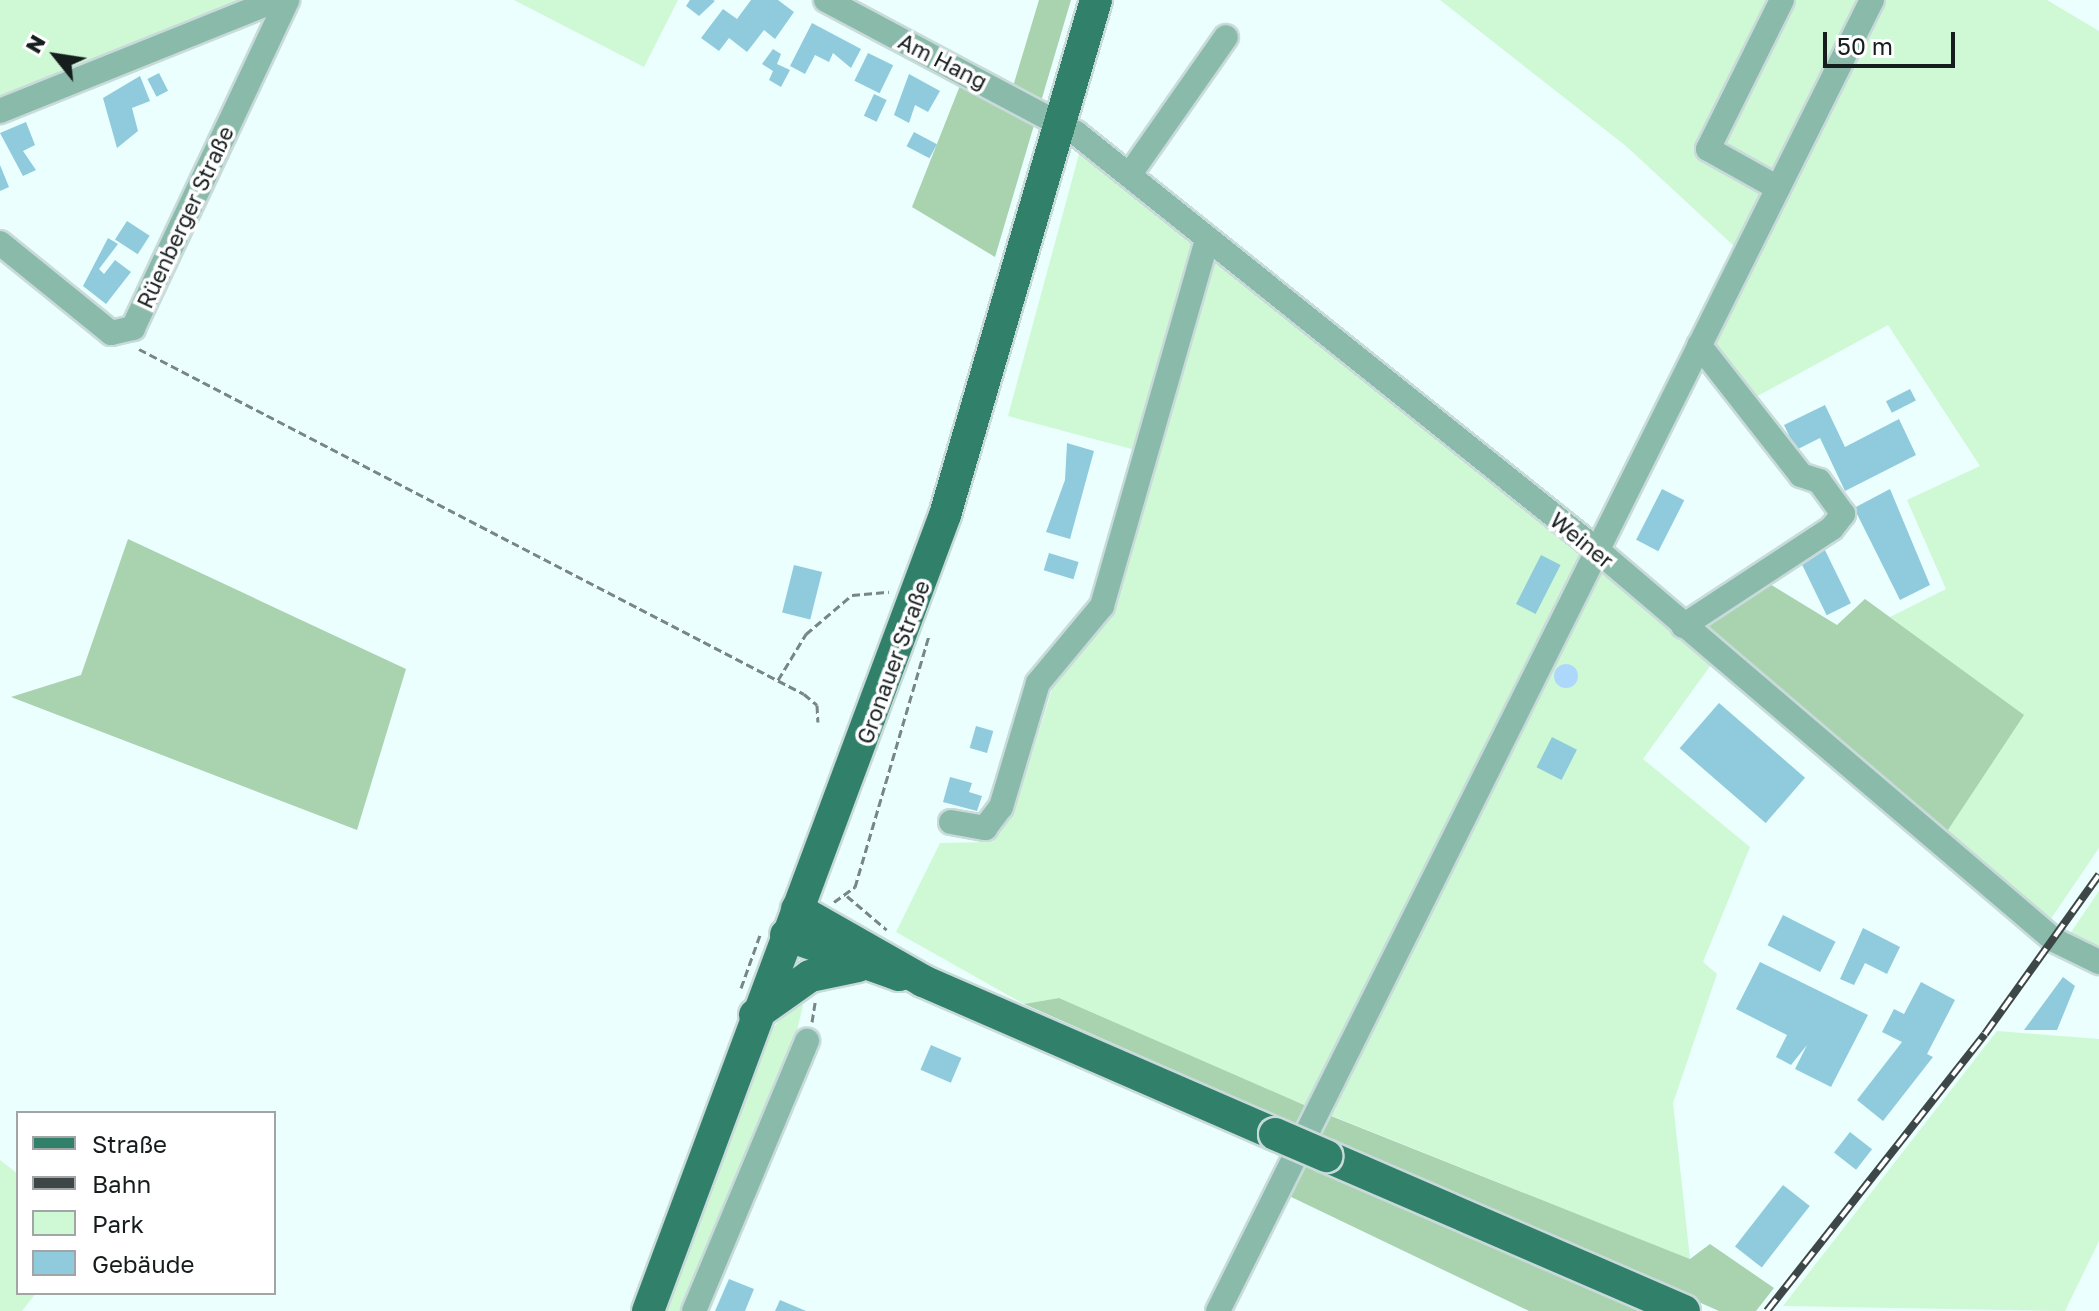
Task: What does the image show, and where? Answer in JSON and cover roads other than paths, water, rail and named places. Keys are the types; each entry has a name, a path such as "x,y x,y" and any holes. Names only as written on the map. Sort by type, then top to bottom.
{"main road":[{"name":"Gronauer Straße","path":"648,1311 754,1016 782,925 915,600 1096,0"},
{"path":"782,925 858,966 923,981"},
{"path":"782,925 923,981 1684,1311"},
{"path":"754,1016 810,976 858,966"}],"street":[{"path":"0,111 276,0"},
{"name":"Rüenberger Straße","path":"0,243 118,331 133,328 287,0"},
{"name":"Am Hang","path":"826,0 1060,122"},
{"path":"1778,188 1708,149 1782,0"},
{"path":"1218,1311 1872,0"},
{"path":"1130,174 1226,37"},
{"name":"Weiner","path":"1060,122 1130,174 1207,240 1597,550 2054,940 2099,962"},
{"path":"951,822 985,828 1001,807 1038,683 1102,606 1207,240"},
{"path":"1683,626 1843,514 1819,481 1801,475 1699,345"},
{"path":"694,1311 807,1041"}],"water":[{"path":"1566,664 1574,668 1578,676 1574,684 1566,688 1558,684 1554,676 1558,668"}],"railway":[{"path":"1767,1311 1985,1034 2099,875"}]}
